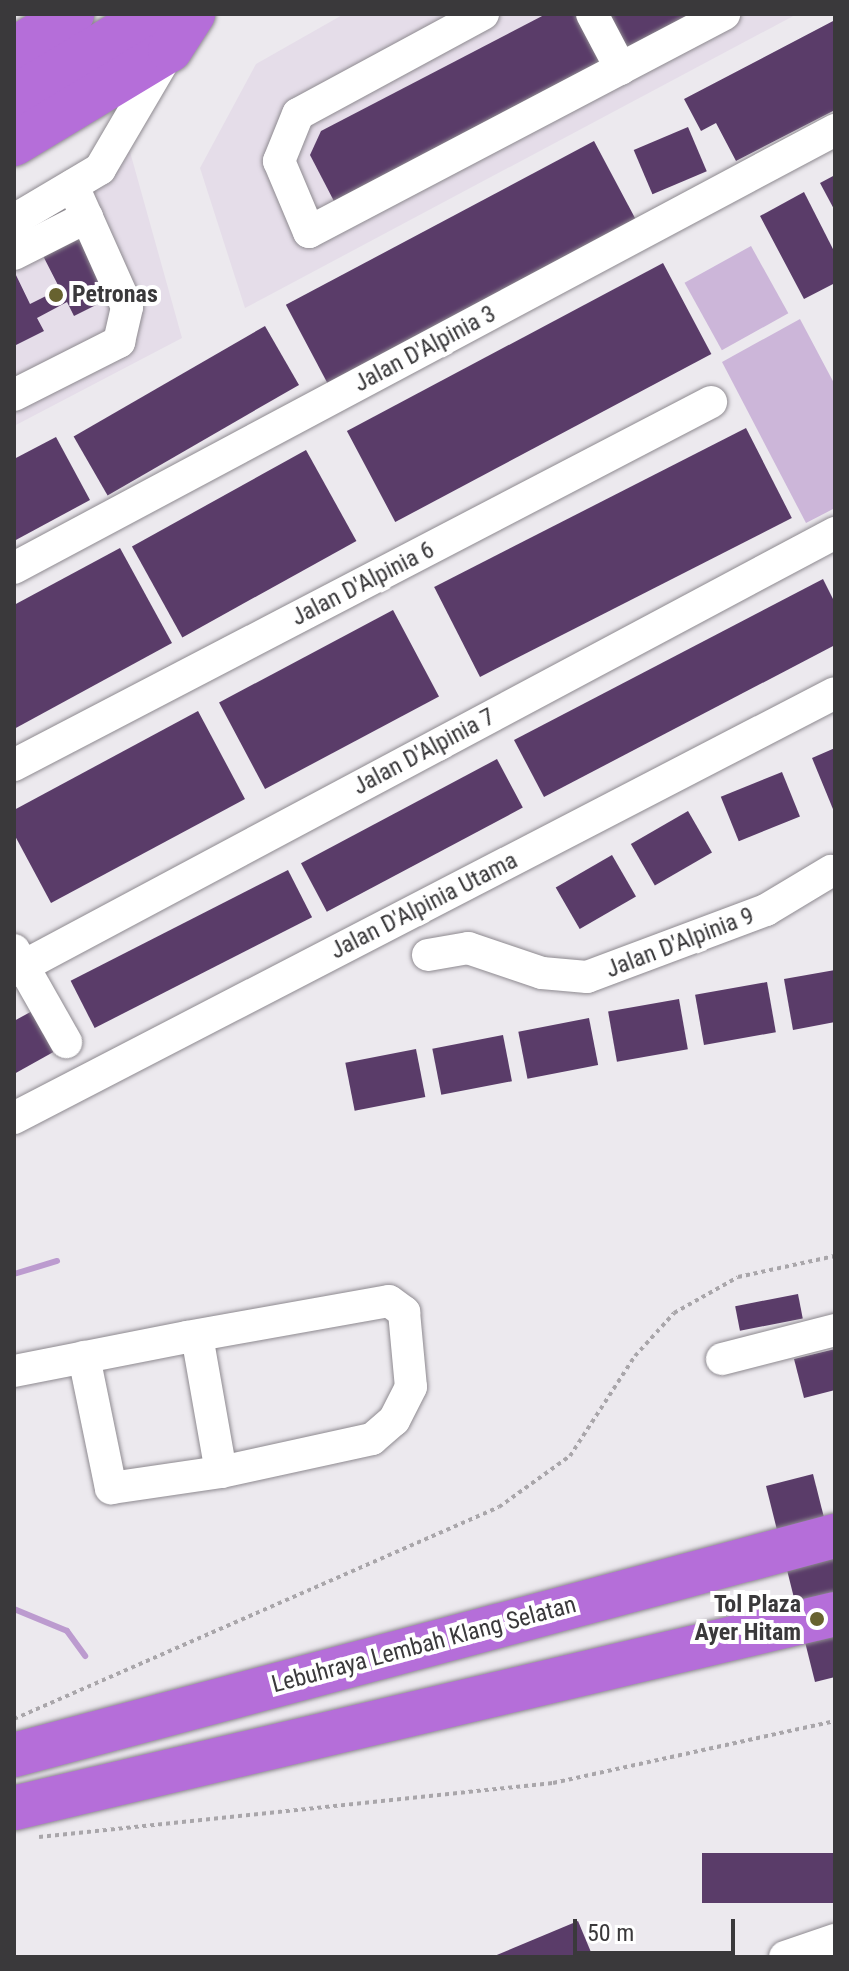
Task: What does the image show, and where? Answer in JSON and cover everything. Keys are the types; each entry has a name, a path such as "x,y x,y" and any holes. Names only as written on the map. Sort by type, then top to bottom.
{"highway":[{"path":"14,49 72,14"},
{"path":"14,97 161,32 193,14"},
{"path":"14,144 161,32"},
{"name":"Lebuhraya Lembah Klang Selatan","path":"14,1755 835,1536"},
{"path":"19,1823 835,1614"}],"street":[{"path":"483,14 298,114 279,161 309,232 724,14"},
{"path":"592,14 621,69"},
{"path":"14,220 73,186 108,160 161,32"},
{"name":"Jalan D'Alpinia 3","path":"14,568 835,130"},
{"path":"14,395 119,342 127,307 73,186"},
{"path":"14,254 87,217"},
{"name":"Jalan D'Alpinia 6","path":"14,765 711,402"},
{"name":"Jalan D'Alpinia 7","path":"17,962 835,533"},
{"name":"Jalan D'Alpinia Utama","path":"14,1118 835,693"},
{"name":"Jalan D'Alpinia 9","path":"428,955 468,948 542,973 587,977 766,910 834,871"},
{"path":"17,962 66,1042"},
{"path":"14,1371 84,1357 389,1301 404,1312 411,1387 394,1420 372,1439 221,1472 111,1488 84,1357"},
{"path":"722,1359 835,1330"},
{"path":"197,1336 221,1472"},
{"path":"785,1957 835,1940"}],"path":[{"path":"14,1719 499,1507 570,1456 635,1356 674,1313 738,1277 835,1256"},
{"path":"19,1823 553,1783 835,1721"}],"shaded area":[{"path":"344,14 797,14 245,308 200,168 256,64"},
{"path":"127,141 182,338 14,426 14,204"},
{"path":"751,246 788,313 722,350 685,283"},
{"path":"800,319 835,385 835,508 806,523 722,362"}],"building":[{"path":"546,14 586,14 611,61 336,205 310,155 321,131"},
{"path":"605,14 702,14 626,54"},
{"path":"835,20 835,110 736,161 716,123 701,131 684,99"},
{"path":"688,127 707,171 652,194 634,150"},
{"path":"594,141 636,220 328,383 286,305"},
{"path":"835,175 835,211 820,183"},
{"path":"804,192 835,253 835,283 804,299 760,216"},
{"path":"82,227 116,295 74,316 67,302 37,318 44,331 14,346 14,271 30,304 60,289 39,248"},
{"path":"663,263 711,354 395,522 347,431"},
{"path":"265,326 299,385 108,495 74,436"},
{"path":"746,428 792,518 480,677 434,587"},
{"path":"56,437 90,500 14,541 14,459"},
{"path":"306,450 356,541 182,637 132,546"},
{"path":"120,548 172,643 14,729 14,605"},
{"path":"823,579 835,603 835,645 544,797 514,740"},
{"path":"393,610 439,697 265,789 219,702"},
{"path":"198,711 245,799 51,903 14,834 14,810"},
{"path":"835,748 835,814 812,758"},
{"path":"497,759 523,808 327,912 301,863"},
{"path":"782,772 800,817 739,841 721,797"},
{"path":"688,811 712,853 655,886 631,844"},
{"path":"612,855 636,897 580,929 556,888"},
{"path":"288,870 312,917 95,1028 71,981"},
{"path":"835,970 835,1022 793,1030 784,979"},
{"path":"767,982 776,1032 704,1045 695,995"},
{"path":"679,999 688,1049 617,1062 608,1012"},
{"path":"34,1010 57,1050 14,1074 14,1021"},
{"path":"589,1018 598,1065 527,1079 518,1032"},
{"path":"503,1035 512,1081 441,1095 432,1049"},
{"path":"416,1049 425,1097 355,1111 345,1063"},
{"path":"798,1294 803,1319 740,1331 735,1306"},
{"path":"835,1349 835,1390 804,1398 794,1359"},
{"name":"Tol Plaza Ayer Hitam","path":"813,1474 835,1561 835,1677 815,1682 766,1486"},
{"path":"702,1853 835,1853 835,1903 702,1903"},
{"path":"578,1921 593,1957 492,1957"}],"waterway":[{"path":"14,1274 57,1261"},
{"path":"14,1609 67,1631 85,1656"}],"place":[{"name":"Petronas","path":"56,295"},
{"name":"Tol Plaza Ayer Hitam","path":"817,1619"}]}
